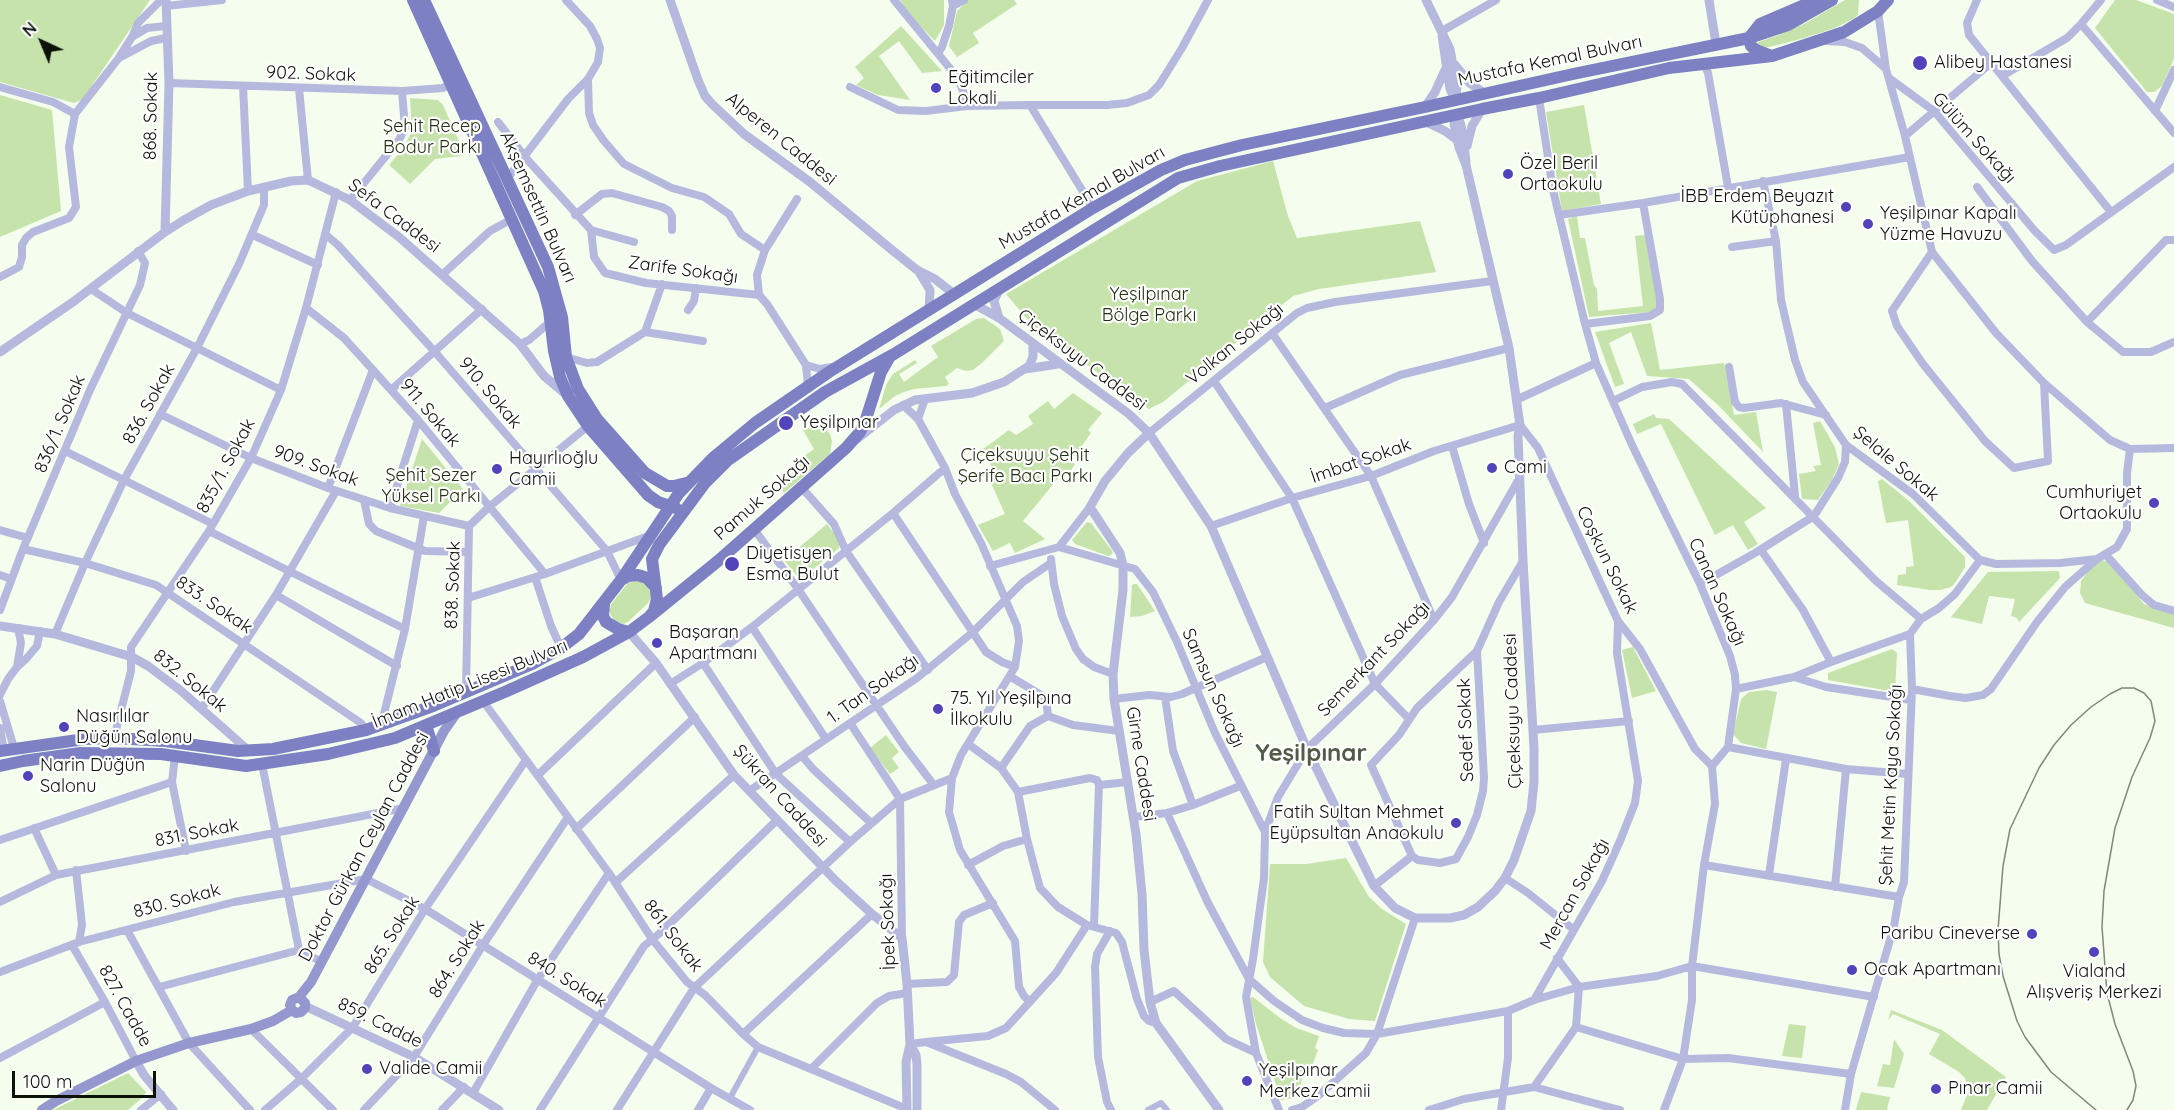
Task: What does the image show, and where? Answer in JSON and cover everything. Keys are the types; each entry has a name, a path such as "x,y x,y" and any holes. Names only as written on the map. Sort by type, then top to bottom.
{"main road":[{"name":"Akşemsettin Bulvarı","path":"413,0 544,291 554,351 568,396 645,473 656,481 674,486 691,481"},
{"name":"Akşemsettin Bulvarı","path":"424,0 553,281 562,317 566,357 578,389 593,422 648,495"},
{"path":"1772,56 1756,50 1751,46 1749,38 1760,24 1816,0"},
{"name":"Mustafa Kemal Bulvarı","path":"604,603 670,507 691,481 714,457 755,423 840,365 1094,208 1161,170 1185,160 1299,133 1749,38 1788,25 1832,0"},
{"name":"Mustafa Kemal Bulvarı","path":"649,617 654,611 656,589 652,559 659,545 686,506 728,460 825,392 894,354 1136,202 1188,174 1670,68 1772,56 1844,32 1876,6 1888,0"},
{"path":"1670,68 1685,60 1710,53 1716,44"},
{"path":"1539,98 1543,88 1558,83 1573,74"},
{"path":"1455,100 1457,114"},
{"path":"954,294 974,304"},
{"name":"Mustafa Kemal Bulvarı","path":"846,448 860,432 881,372 894,354"},
{"name":"Pamuk Sokağı","path":"629,632 754,529 846,448"},
{"path":"648,495 670,507 679,509 686,506"},
{"path":"648,495 657,519 652,535"},
{"path":"621,580 628,576 638,575 647,578 656,589"},
{"path":"604,603 606,622 629,632"},
{"name":"İmam Hatip Lisesi Bulvarı","path":"6,750 85,739 114,738 165,741 223,749 273,749 366,730 381,726 532,664 561,648 579,634 604,603"},
{"name":"İmam Hatip Lisesi Bulvarı","path":"0,766 80,753 133,753 175,756 232,765 262,764 352,749 395,738 483,701 583,657 629,632"},
{"path":"579,634 587,643 583,657"},
{"name":"Doktor Gürkan Ceylan Caddesi","path":"42,1110 136,1061 189,1043 250,1029 273,1021 292,1010 290,1005 292,1000 302,1002 449,722 458,711"},
{"path":"426,725 434,751"},
{"path":"6,750 22,761"}],"street":[{"path":"0,277 19,267 22,245 26,238 33,232 69,218 76,207 69,147 75,114 118,59 138,23 164,2 222,0"},
{"path":"507,179 568,99 588,79 598,63 600,48 590,26 566,0"},
{"name":"Alperen Caddesi","path":"670,0 698,80 705,96 712,104 744,134 810,182 917,270 935,279 954,294"},
{"path":"894,0 957,77 967,106"},
{"path":"938,53 945,39 952,3 964,0"},
{"path":"850,87 898,110 926,111 967,106 1127,103 1149,95 1159,85 1208,0"},
{"path":"1426,0 1442,31 1449,65 1450,89 1455,100"},
{"path":"1442,31 1496,0"},
{"path":"1709,0 1716,44"},
{"path":"1977,0 1967,23 1969,35 2111,212"},
{"path":"2002,76 2067,38 2101,0"},
{"path":"2157,0 2174,7"},
{"name":"868. Sokak","path":"164,2 169,83 165,232"},
{"path":"1876,6 1888,73 1932,252 1996,333 2044,383 2110,440 2130,449 2174,448"},
{"path":"2081,24 2174,133"},
{"path":"132,37 147,28 166,26"},
{"path":"118,59 151,41 166,38"},
{"name":"Gülüm Sokağı","path":"1822,41 1845,42 1862,48 1934,111 2034,230 2054,250 2066,245 2174,167"},
{"path":"1704,63 1708,73 1728,187"},
{"path":"1905,136 1990,63"},
{"path":"1449,65 1485,94"},
{"path":"1425,107 1449,65"},
{"path":"2155,111 2174,70"},
{"path":"588,79 589,113 593,125 624,164 672,188 704,196 729,214 741,234 765,250"},
{"name":"902. Sokak","path":"169,83 402,91 443,88 450,84"},
{"path":"243,86 248,191"},
{"path":"0,87 53,102 75,114"},
{"path":"299,89 308,180"},
{"path":"350,200 399,140 405,128 402,91"},
{"name":"Canan Sokağı","path":"1539,98 1559,215 1596,363 1632,445 1700,584 1730,656 1736,689 1728,747"},
{"path":"1030,105 1094,208"},
{"path":"1466,148 1472,126 1482,109"},
{"name":"Çiçeksuyu Caddesi","path":"974,304 999,318 1058,364 1129,414 1149,433 1211,526 1307,749 1374,886 1395,908 1416,918 1450,918 1464,915 1486,900 1505,878 1531,811 1534,782 1518,436 1520,425 1509,348 1466,165 1457,140 1454,124 1457,114"},
{"name":"Çiçeksuyu Caddesi","path":"1457,114 1466,148 1466,165"},
{"path":"498,122 525,157 575,215 591,230 634,242"},
{"path":"1424,122 1445,131 1457,140"},
{"path":"1559,215 1643,203 1910,157"},
{"name":"Sefa Caddesi","path":"0,352 91,289 165,232 212,206 248,191 291,180 308,180 350,200 443,274 520,344 544,376 568,396"},
{"name":"Şelale Sokak","path":"1763,181 1776,241 1781,300 1794,360 1803,382 1846,445 1913,494 1980,560"},
{"name":"836. Sokak","path":"55,634 124,480 197,348 253,235 264,205 264,187"},
{"path":"1977,187 2032,261 2087,322 2123,352 2151,352 2174,342"},
{"name":"835/1. Sokak","path":"114,738 131,671 131,647 211,528 251,458 281,390 318,265 336,192"},
{"path":"575,215 602,194 612,193 662,207 672,216 672,230"},
{"path":"797,199 765,250 757,275 759,296 767,304 806,365 808,387"},
{"path":"1585,324 1650,316 1660,310 1643,203"},
{"path":"443,274 490,231 512,219"},
{"name":"Zarife Sokağı","path":"591,230 594,257 605,273 631,280 759,296"},
{"name":"910. Sokak","path":"325,234 338,245 435,352 607,551 621,580"},
{"path":"253,235 318,265"},
{"path":"2087,322 2166,240 2174,240"},
{"path":"1732,247 1776,241"},
{"name":"836/1. Sokak","path":"0,610 23,549 90,390 127,313 145,268 145,263 138,251"},
{"path":"1932,252 1892,311 1897,326 1923,364 1984,441 2014,468 2048,461 2044,383"},
{"path":"917,270 930,290 929,310"},
{"name":"Volkan Sokağı","path":"1149,433 1272,333 1307,308 1335,302 1492,281"},
{"path":"566,357 587,363 597,362 645,332 662,284"},
{"path":"688,310 694,301 696,288"},
{"path":"999,318 994,301 1000,288"},
{"path":"91,289 127,313 281,390"},
{"name":"911. Sokak","path":"306,308 344,338 418,420 545,574"},
{"path":"391,390 482,309"},
{"path":"520,344 535,335 550,321"},
{"path":"645,332 703,341"},
{"path":"1272,333 1371,476 1434,620"},
{"name":"Sefa Caddesi","path":"0,347 16,339"},
{"path":"1025,369 1034,357 1033,345"},
{"path":"1325,408 1400,375 1509,348"},
{"path":"1515,400 1596,363"},
{"name":"Pamuk Sokağı","path":"846,448 903,405 925,399 982,391 1004,382 1025,369 1058,364"},
{"path":"806,365 820,369 840,365"},
{"path":"1729,367 1735,402 1739,407 1786,404 1826,415"},
{"path":"201,708 276,595 332,490 373,370"},
{"path":"1214,381 1292,498 1375,684 1409,719"},
{"path":"1613,401 1642,387 1672,382 1682,384 1876,580 1921,619"},
{"path":"918,419 925,399"},
{"path":"1786,404 1795,496"},
{"path":"903,405 918,419 945,468 955,495 981,543 1017,626 1019,641 1016,667 961,755 952,778 949,812 960,850 1015,941 1019,987 1030,1002"},
{"name":"909. Sokak","path":"160,414 251,458 332,490 390,508 470,526"},
{"path":"390,508 418,420"},
{"name":"838. Sokak","path":"466,692 470,526 489,507 593,422"},
{"name":"İmbat Sokak","path":"1211,526 1292,498 1371,476 1452,446 1520,425"},
{"name":"Coşkun Sokak","path":"1520,425 1538,448 1618,621 1640,649 1695,749 1712,766"},
{"path":"990,566 1059,547 1090,507 1105,481 1128,453 1149,433"},
{"path":"1700,584 1761,550 1814,516 1838,478 1845,462 1846,445"},
{"path":"1452,446 1469,504 1484,543"},
{"path":"1912,689 1966,698 1983,695 1991,689 2037,622 2065,587 2097,559 2117,546 2127,529 2127,473 2130,449"},
{"path":"65,452 124,480 289,572 405,629"},
{"path":"670,684 752,627 945,468"},
{"name":"Semerkant Sokağı","path":"1280,1110 1256,1053 1246,997 1264,878 1265,832 1278,797 1307,749 1375,684 1452,597 1521,476"},
{"path":"802,488 834,524 846,551 928,670"},
{"path":"364,500 369,524 376,531 418,550 436,553 468,552"},
{"name":"Girne Caddesi","path":"1090,507 1120,553 1123,565 1123,590 1113,674 1114,699 1134,816 1150,1002 1156,1023 1219,1110"},
{"path":"893,513 986,652 1016,667"},
{"path":"381,726 405,629 424,516"},
{"path":"754,529 798,589 904,746 933,784"},
{"path":"0,530 28,538"},
{"path":"468,598 545,574 652,535"},
{"path":"1059,547 1123,565"},
{"name":"833. Sokak","path":"23,549 85,563 156,585 362,723 366,730"},
{"path":"1761,550 1803,609 1831,662"},
{"path":"1049,551 1062,616 1076,649 1083,659 1094,667 1113,674"},
{"path":"2106,555 2154,605 2174,611"},
{"path":"1736,689 1794,677 1910,634 1921,619 1939,608 1955,594 1980,560 1996,564 2023,564 2097,559"},
{"name":"Sedef Sokak","path":"1478,651 1483,791 1477,815 1456,859 1447,862 1428,862 1412,856 1371,765 1399,735 1409,719 1436,688 1478,651 1499,602 1523,561"},
{"name":"1. Tan Sokağı","path":"749,791 928,670 973,632 1023,582 1051,563"},
{"name":"Samsun Sokağı","path":"1123,565 1135,569 1153,592 1178,642 1240,786 1265,832"},
{"path":"0,575 11,579"},
{"path":"535,577 551,626 561,648"},
{"path":"276,595 397,666"},
{"name":"Mercan Sokağı","path":"1534,1000 1602,881 1635,803 1638,781 1617,652 1618,621"},
{"name":"832. Sokak","path":"0,626 55,634 132,657 148,666 201,708 248,750"},
{"path":"752,627 826,739"},
{"path":"17,667 21,643 18,628"},
{"path":"0,695 17,667 37,646 40,631"},
{"name":"Şükran Caddesi","path":"629,632 656,663 734,775 823,867 872,914 902,938"},
{"name":"Şehit Metin Kaya Sokağı","path":"1845,1110 1851,1074 1894,926 1904,882 1912,689 1910,634"},
{"path":"1114,699 1149,695 1171,697 1266,657"},
{"path":"538,775 656,663"},
{"path":"703,663 776,774 850,842"},
{"path":"1011,677 1046,698 1048,716"},
{"path":"1794,677 1826,687 1911,700"},
{"path":"1165,697 1173,751 1193,805"},
{"path":"0,701 6,750"},
{"name":"861. Sokak","path":"483,701 616,882 652,939 694,988 705,995 758,1047 907,1109"},
{"path":"1001,768 1030,726 1048,716 1073,725 1119,731"},
{"path":"576,829 695,717"},
{"path":"1533,730 1629,721"},
{"path":"850,723 900,799"},
{"path":"0,728 6,750"},
{"path":"968,744 1001,768 1018,792 1040,888 1058,908 1090,925 1116,933 1125,948 1137,999 1144,1016 1156,1023"},
{"path":"1664,1110 1683,1059 1692,1000 1692,966 1714,804 1712,766 1728,747 1846,769 1908,774"},
{"path":"175,756 172,782 186,851"},
{"path":"802,756 871,823"},
{"path":"1769,875 1786,759"},
{"name":"865. Sokak","path":"265,1110 301,1079 353,1027 425,909 526,760"},
{"path":"262,764 299,950"},
{"path":"1835,887 1846,769"},
{"path":"616,882 734,775"},
{"path":"617,1110 694,988 850,842 900,799 952,778"},
{"path":"910,1044 988,1036 1006,1029 1056,973 1090,925 1099,785 1097,780 1090,778 1018,792"},
{"path":"0,840 172,782"},
{"path":"1099,785 1128,782"},
{"path":"1134,816 1167,813 1240,786"},
{"name":"İpek Sokağı","path":"900,799 902,938 910,1044"},
{"name":"831. Sokak","path":"0,902 56,875 76,870 404,808"},
{"path":"1167,813 1208,903 1249,979 1274,1001 1302,1020 1344,1033 1377,1034 1509,1011 1534,1000 1579,987 1657,976 1692,966 1874,997"},
{"name":"864. Sokak","path":"364,1110 414,1057 483,945 568,817"},
{"path":"540,1110 644,946 777,820"},
{"path":"34,828 56,875"},
{"path":"968,865 1003,846 1027,839"},
{"path":"1374,886 1412,856"},
{"path":"1704,866 1899,897"},
{"path":"75,944 82,925 76,870"},
{"path":"473,1093 538,979 609,873"},
{"path":"1505,878 1573,929"},
{"name":"840. Sokak","path":"366,879 425,909 711,1088 750,1110"},
{"name":"830. Sokak","path":"0,972 75,944 234,902 366,879"},
{"path":"811,1069 877,1003 907,989 947,981 954,975 958,922 964,915 993,903"},
{"path":"743,1034 872,914"},
{"path":"1292,1110 1310,1101 1366,1053 1377,1034 1416,918"},
{"path":"127,930 189,1043 250,1110"},
{"path":"1110,931 1097,954 1095,967 1098,1057 1107,1102 1111,1110"},
{"name":"827. Cadde","path":"75,944 144,1075 173,1110"},
{"path":"159,987 299,950 322,962"},
{"path":"1534,1087 1576,1027 1579,987 1557,958"},
{"path":"1150,1002 1174,991 1226,1039 1256,1053"},
{"path":"0,1058 105,1002"},
{"name":"859. Cadde","path":"302,1002 414,1057 499,1110"},
{"path":"1501,1110 1508,1058 1509,1011"},
{"path":"1576,1027 1683,1059 1728,1058 1851,1074"},
{"path":"250,1029 333,1110"},
{"path":"926,1042 1006,1074 1021,1082 1055,1110"},
{"path":"910,1044 916,1055 918,1110 907,1109 906,1062 910,1044"},
{"path":"730,1098 758,1047"},
{"path":"442,1110 464,1087"},
{"path":"1429,1110 1442,1108 1464,1099 1534,1087 1620,1110"},
{"path":"698,1110 711,1088"},
{"path":"141,1110 160,1094"},
{"path":"1148,1110 1161,1103 1167,1110"}],"green space":[{"path":"0,0 150,0 86,98 74,103 0,82"},
{"path":"900,0 944,0 944,25 935,41 907,13"},
{"path":"968,0 1014,0 1017,4 973,33 979,43 957,57 949,46 957,11"},
{"path":"1845,0 1859,0 1858,15 1855,18 1835,28 1801,39 1765,48 1758,45 1758,42 1804,24"},
{"path":"2115,0 2136,0 2174,14 2174,59 2162,86 2154,92 2147,92 2095,28"},
{"path":"901,26 942,71 922,73 899,41 879,56 910,100 878,95 856,85 864,78 855,67"},
{"path":"0,95 52,110 61,211 0,237"},
{"name":"Şehit Recep Bodur Parkı","path":"410,98 438,100 443,105 463,150 459,152 461,156 435,159 410,184 389,165 404,147 412,131"},
{"path":"1584,105 1601,204 1562,211 1546,112"},
{"name":"Yeşilpınar Bölge Parkı","path":"1273,161 1288,216 1297,238 1420,221 1436,272 1319,289 1293,296 1163,402 1149,409 1034,327 1006,294 1197,181"},
{"path":"1577,216 1580,238 1585,238 1594,285 1597,289 1598,311 1643,306 1635,236 1645,235 1658,306 1655,309 1651,312 1589,317 1568,219"},
{"path":"984,318 1000,329 1004,341 982,363 973,370 966,371 957,368 945,377 949,384 946,386 904,392 879,409 886,385 893,374 915,360 917,363 899,374 904,382 938,357 931,346 976,319"},
{"path":"1651,323 1660,370 1724,363 1734,415 1756,412 1763,452 1719,406 1689,379 1647,376 1631,332 1609,343 1624,384 1615,387 1595,332"},
{"name":"Çiçeksuyu Şehit Şerife Bacı Parkı","path":"1073,393 1102,413 1088,430 1091,433 1071,461 1075,464 1069,474 1064,471 1023,521 1045,539 1015,553 1010,543 993,551 978,525 1005,514 987,474 993,470 986,454 980,456 979,452 1009,430 1016,435 1033,424 1028,416 1048,401 1054,409"},
{"path":"1654,414 1656,418 1669,419 1766,508 1744,522 1758,544 1748,550 1733,525 1715,535 1661,424 1637,434 1633,424"},
{"path":"1820,421 1835,447 1839,464 1832,480 1818,500 1802,499 1799,474 1816,471 1813,466 1821,465 1813,423"},
{"path":"814,426 826,429 830,434 832,441 830,454 784,493 781,489 788,483 785,479 801,467 797,461 814,449 803,430"},
{"name":"Şehit Sezer Yüksel Parkı","path":"422,439 463,489 439,513 400,506"},
{"path":"1882,479 1909,501 1965,557 1965,567 1951,587 1930,590 1897,585 1898,575 1906,574 1906,567 1914,566 1908,520 1886,523 1878,481"},
{"path":"1087,522 1091,523 1113,552 1111,555 1108,556 1075,544 1072,540"},
{"path":"827,524 839,539 839,548 800,580 784,560"},
{"path":"2101,560 2109,562 2144,604 2174,614 2174,628 2085,603 2080,593 2081,581 2091,567"},
{"path":"2059,571 2060,578 2019,622 2017,618 2011,616 2015,599 1989,596 1982,624 1951,617 1988,572"},
{"path":"641,581 647,585 652,596 648,603 628,622 623,624 616,622 609,610 612,603 628,583"},
{"path":"1137,584 1155,611 1142,616 1130,617 1132,585"},
{"path":"1633,647 1656,691 1632,698 1622,650"},
{"path":"1892,649 1897,653 1895,692 1828,680 1828,673"},
{"path":"1766,690 1777,692 1766,749 1741,743 1733,734 1741,699 1749,692"},
{"path":"886,735 899,752 892,758 899,768 890,774 870,748"},
{"path":"1346,858 1369,897 1382,909 1406,924 1375,1021 1349,1019 1304,1006 1270,977 1263,962 1270,864 1306,864"},
{"path":"1253,997 1296,1028 1319,1036 1315,1048 1318,1050 1311,1069 1306,1068 1296,1098 1281,1100 1256,1024 1250,998"},
{"path":"1891,1010 1942,1030 2006,1077 1987,1110 1961,1110 1969,1090 1965,1078 1929,1054 1940,1034 1893,1014 1888,1020"},
{"path":"1789,1024 1806,1026 1802,1058 1782,1056"},
{"path":"1894,1039 1904,1054 1894,1088 1877,1086 1883,1064 1890,1065"},
{"path":"128,1073 146,1092 128,1110 53,1110"},
{"path":"1861,1092 1890,1097 1887,1110 1856,1110"}],"tram line":[{"path":"2096,1110 2051,1072 2025,1037 2017,1021 2003,976 1999,954 1998,930 2003,866 2010,829 2039,768 2054,745 2091,707 2122,688 2134,688 2144,693 2151,701 2155,721 2150,738 2132,777 2115,828 2104,891 2102,927 2107,993 2136,1086 2133,1100 2127,1110"}],"place":[{"name":"Alibey Hastanesi","path":"1920,63"},
{"name":"Eğitimciler Lokali","path":"936,88"},
{"name":"Özel Beril Ortaokulu","path":"1508,174"},
{"name":"İBB Erdem Beyazıt Kütüphanesi","path":"1846,207"},
{"name":"Yeşilpınar Kapalı Yüzme Havuzu","path":"1868,224"},
{"name":"Yeşilpınar","path":"786,423"},
{"name":"Cami","path":"1492,468"},
{"name":"Hayırlıoğlu Camii","path":"497,469"},
{"name":"Cumhuriyet Ortaokulu","path":"2154,503"},
{"name":"Diyetisyen Esma Bulut","path":"732,564"},
{"name":"Başaran Apartmanı","path":"657,643"},
{"name":"75. Yıl Yeşilpına İlkokulu","path":"938,709"},
{"name":"Nasırlılar Düğün Salonu","path":"64,727"},
{"name":"Narin Düğün Salonu","path":"28,776"},
{"name":"Fatih Sultan Mehmet Eyüpsultan Anaokulu","path":"1456,823"},
{"name":"Paribu Cineverse","path":"2032,934"},
{"name":"Vialand Alışveriş Merkezi","path":"2094,952"},
{"name":"Ocak Apartmanı","path":"1852,970"},
{"name":"Valide Camii","path":"367,1069"},
{"name":"Yeşilpınar Merkez Camii","path":"1247,1081"},
{"name":"Pınar Camii","path":"1936,1089"}],"district":[{"name":"Yeşilpınar","path":"1311,754"}]}
